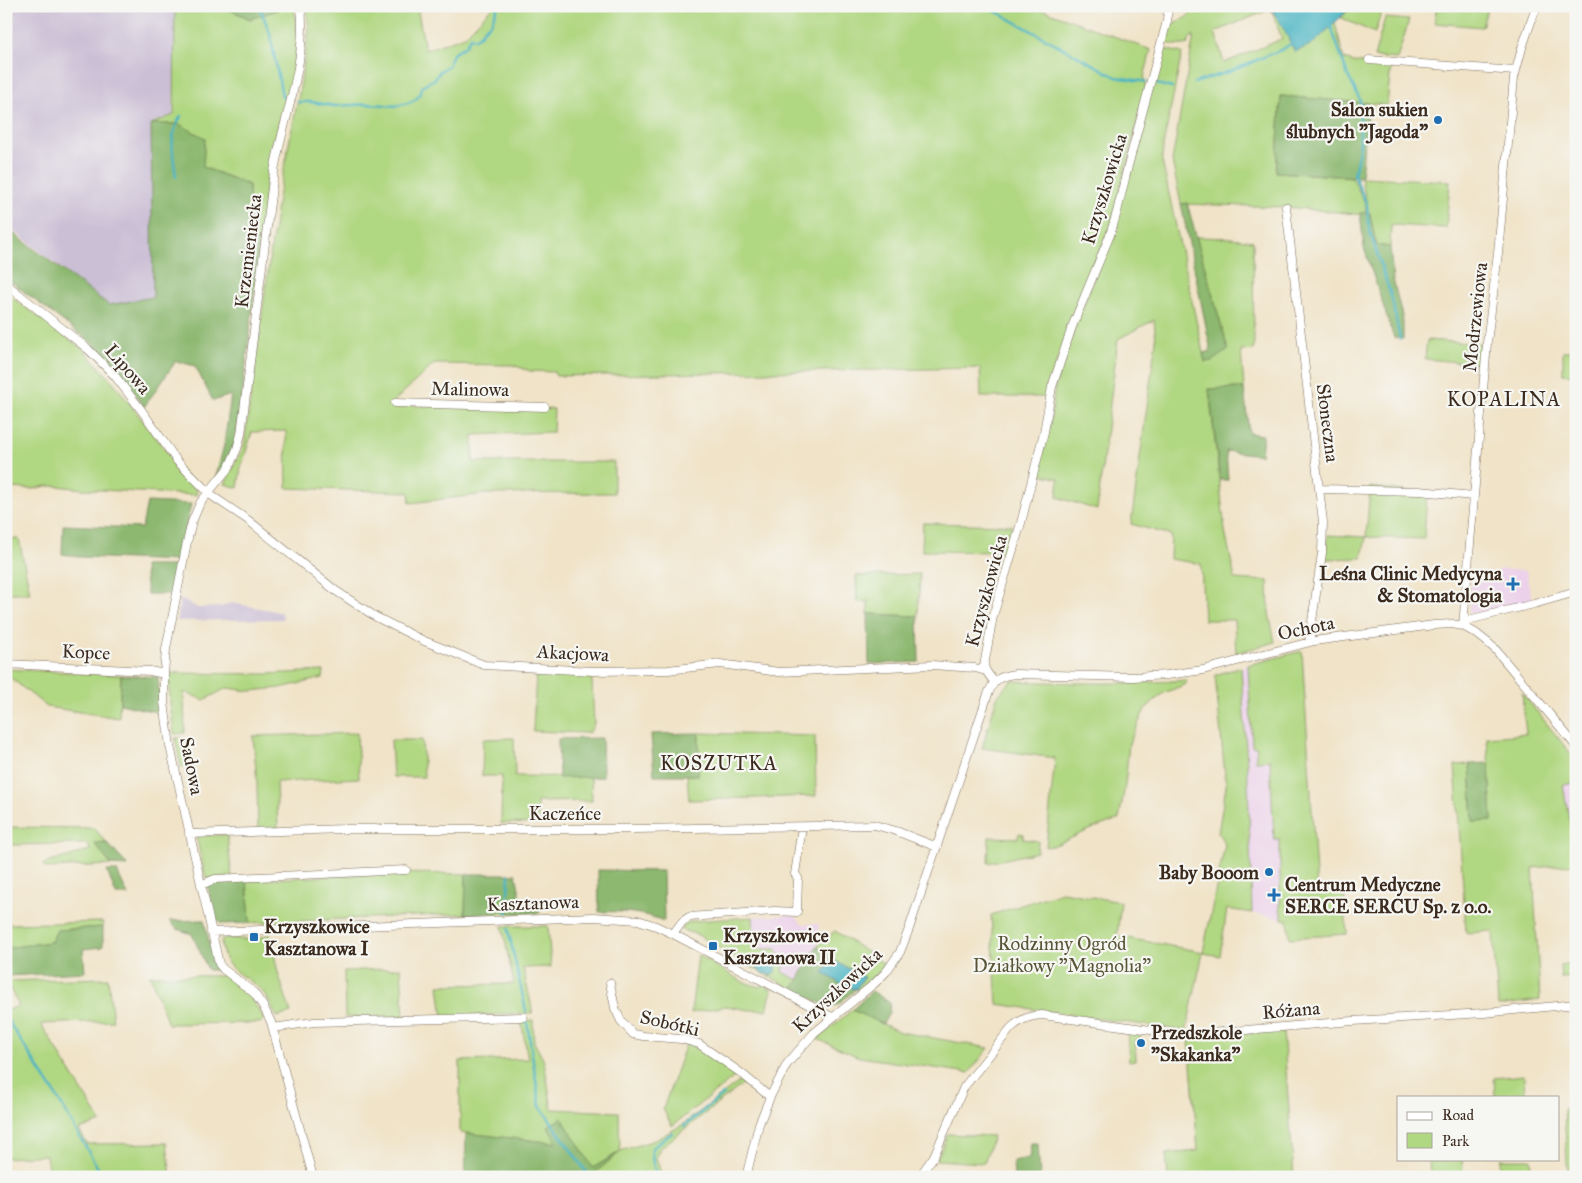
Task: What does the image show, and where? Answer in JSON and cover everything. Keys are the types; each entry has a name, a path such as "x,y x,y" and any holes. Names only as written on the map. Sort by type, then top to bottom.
{"street":[{"name":"Krzemieniecka","path":"208,493 229,467 237,450 241,434 275,166 301,55 303,30 301,6"},
{"name":"Krzyszkowicka","path":"746,1177 759,1124 770,1096 787,1064 814,1033 886,972 900,952 910,929 988,694 994,682 986,671 985,658 993,616 1014,548 1044,432 1052,387 1072,327 1115,220 1151,79 1168,22 1168,6"},
{"name":"Modrzewiowa","path":"1464,623 1510,111 1516,71 1534,13 1538,6"},
{"path":"1369,60 1516,71"},
{"name":"Słoneczna","path":"1286,207 1302,352 1320,488 1323,537 1309,642"},
{"name":"Lipowa","path":"6,284 88,349 115,376 177,461 208,493"},
{"name":"Malinowa","path":"395,404 545,407"},
{"path":"1320,488 1419,491 1474,496"},
{"name":"Akacjowa","path":"208,493 248,520 336,591 376,617 422,640 484,665 593,671 668,670 720,664 779,672 932,665 975,668 986,671"},
{"name":"Sadowa","path":"208,493 200,503 188,536 165,654 164,702 166,718 189,834 219,964 222,969 254,993 263,1006 273,1028 313,1177"},
{"path":"1464,623 1576,592"},
{"name":"Ochota","path":"994,682 1002,677 1015,674 1133,676 1189,672 1309,642 1434,625 1464,623 1496,649 1576,746"},
{"name":"Kopce","path":"6,664 150,671 164,674"},
{"name":"Kaczeńce","path":"189,834 345,829 876,825 937,848"},
{"path":"674,934 682,922 689,917 775,911 797,912 798,878 795,874 802,827"},
{"path":"201,885 215,879 406,870"},
{"name":"Kasztanowa","path":"212,932 594,917 638,920 674,934 832,1017"},
{"name":"Sobótki","path":"610,983 615,1008 621,1021 632,1034 681,1038 699,1044 770,1096"},
{"name":"Różana","path":"919,1177 934,1156 964,1087 1011,1028 1029,1016 1042,1015 1187,1035 1484,1013 1576,1004"},
{"path":"273,1028 314,1022 523,1017"}],"shaded area":[{"path":"6,6 176,6 173,115 151,123 154,297 109,306 6,225"},
{"path":"1499,569 1526,571 1532,601 1481,613 1469,613 1472,572 1498,573"},
{"path":"180,599 198,608 221,607 231,603 270,610 282,613 283,619 177,621"},
{"path":"1273,657 1288,920 1252,913 1248,781 1241,667"},
{"path":"1576,783 1576,856 1563,785"},
{"path":"795,915 802,924 819,924 817,946 799,980 782,972 785,965 777,949 755,949 753,917"}],"green space":[{"path":"175,6 222,6 250,19 277,10 277,6 294,6 298,38 291,89 281,113 266,184 260,242 251,242 249,185 203,167 179,124 151,124 174,115"},
{"path":"222,6 277,6 277,10 250,19"},
{"path":"306,6 417,6 425,50 465,36 493,6 1033,6 1151,50 1144,78 1146,88 1110,228 1080,297 1044,397 981,397 980,368 556,376 554,372 530,371 513,365 434,364 390,405 554,409 553,432 473,435 473,462 614,462 614,493 486,494 410,503 409,492 287,488 286,431 252,432 241,468 238,488 225,484 244,446 278,198 299,94 309,29"},
{"path":"1195,6 1275,6 1271,9 1280,22 1326,31 1335,23 1344,59 1353,62 1391,65 1387,105 1281,96 1276,172 1352,177 1366,205 1365,215 1287,207 1181,204 1172,161 1194,35 1190,38 1188,44 1185,45 1173,45 1165,41 1171,26 1186,17","holes":["1271,9 1282,39 1224,63 1215,32"]},
{"path":"1352,6 1371,6 1382,10 1375,33 1341,18"},
{"path":"1437,6 1488,6 1482,27 1434,23"},
{"path":"1385,18 1409,20 1397,59 1374,57"},
{"path":"1168,50 1182,53 1163,146 1162,161 1205,362 1228,350 1196,237 1232,238 1253,241 1254,350 1241,351 1244,388 1209,389 1225,531 1235,579 1268,581 1269,613 1275,642 1236,653 1234,620 1204,620 1201,564 1170,559 1171,535 1131,524 1156,340 1154,320 1118,339 1097,510 1057,497 1059,479 1037,473 1050,425 1055,387 1075,327 1100,263 1162,51"},
{"path":"1281,96 1368,103 1361,177 1276,172"},
{"path":"151,124 179,124 205,138 203,167 249,185 251,241 260,242 236,440 227,461 215,480 224,445 231,395 213,401 195,366 176,361 144,407 122,375 93,344 6,278 6,228 109,305 153,297"},
{"path":"1361,177 1450,181 1446,228 1391,225 1390,247 1376,245"},
{"path":"1187,203 1228,350 1212,361 1205,362 1203,353 1211,351 1181,204"},
{"path":"1360,213 1370,213 1376,245 1390,247 1393,279 1403,320 1403,339 1394,338 1364,248"},
{"path":"6,293 84,350 113,382 197,491 196,495 57,486 34,489 6,488"},
{"path":"1427,340 1482,344 1480,364 1425,359"},
{"path":"1563,351 1576,351 1576,375 1563,374"},
{"path":"1244,388 1249,433 1263,435 1261,455 1226,451 1228,480 1220,480 1209,389"},
{"path":"1370,487 1427,494 1424,539 1366,537"},
{"path":"147,502 191,504 179,561 81,557 62,554 63,525 142,528"},
{"path":"923,523 1012,525 1004,552 922,551"},
{"path":"1328,535 1366,537 1362,558 1325,559"},
{"path":"6,539 19,539 30,593 6,593"},
{"path":"144,566 178,566 171,594 147,594"},
{"path":"920,574 918,616 868,614 868,601 857,602 856,576"},
{"path":"868,614 918,616 919,662 869,664"},
{"path":"1302,651 1317,891 1344,891 1347,934 1290,938 1288,920 1282,919 1280,908 1280,840 1274,840 1270,760 1255,761 1257,747 1252,746 1248,665"},
{"name":"Rodzinny Ogród Działkowy \"Magnolia\"","path":"1241,667 1248,781 1252,913 1227,909 1220,956 1203,953 1186,1031 997,1004 991,915 1062,892 1121,902 1117,936 1203,952 1225,844 1218,833 1226,786 1215,675"},
{"path":"6,669 121,675 119,718 47,707 6,674"},
{"path":"324,671 323,678 280,688 250,691 227,688 204,700 184,692 185,733 174,734 170,704 169,673 265,674"},
{"path":"536,673 590,676 592,681 594,724 590,732 533,731"},
{"path":"121,675 158,677 161,713 120,704"},
{"path":"1186,680 1186,684 1162,694 1145,709 1129,743 1125,786 1119,819 1053,846 1046,847 1055,758 982,748 997,697 1011,681 1120,683"},
{"path":"1522,693 1576,760 1576,783 1563,785 1576,864 1533,868 1540,1000 1498,1006 1493,931 1466,933 1455,765 1470,764 1473,822 1492,821 1487,737 1526,734"},
{"path":"357,733 359,778 276,782 278,828 258,829 257,782 253,736"},
{"path":"699,733 815,736 816,796 689,800 687,775 698,775"},
{"path":"699,733 698,775 654,775 651,734"},
{"path":"175,738 182,738 188,765 181,767"},
{"path":"514,738 515,776 591,777 592,801 537,802 538,824 501,823 502,776 482,776 483,739"},
{"path":"602,738 603,777 559,778 558,739"},
{"path":"391,740 422,740 424,777 393,777"},
{"path":"1489,763 1492,821 1473,822 1470,764"},
{"path":"6,827 94,828 107,843 95,844 111,865 45,868 43,864 90,850 88,844 6,845"},
{"path":"1019,833 1023,834 1023,839 1038,841 1037,852 988,863 989,837 1018,838"},
{"path":"227,835 232,877 206,879 196,836"},
{"path":"107,843 128,866 111,865 95,844"},
{"path":"598,870 663,871 664,921 632,913 599,912"},
{"path":"107,871 117,871 128,895 116,895"},
{"path":"395,873 466,874 465,914 250,923 247,880"},
{"path":"466,874 516,874 522,904 537,905 540,913 465,914"},
{"path":"247,880 250,923 221,924 213,916 208,886 216,882"},
{"path":"753,917 755,949 776,949 785,965 782,972 799,980 793,989 749,966 698,935 682,930 684,924 694,921"},
{"path":"204,920 218,970 208,970 192,934 177,929 169,921"},
{"path":"103,922 103,927 57,930 51,942 6,948 6,924"},
{"path":"502,926 548,926 551,967 523,968 533,1013 443,1017 439,985 514,984"},
{"path":"103,927 103,947 83,949 85,972 6,976 6,948 51,942 57,930"},
{"path":"835,931 886,965 860,990 856,989 864,977 835,961 817,946"},
{"path":"270,934 278,973 291,1013 277,1017 266,996 259,988 238,973 226,961 221,941 226,937 248,939"},
{"path":"817,946 835,961 823,972 845,987 856,989 837,1005 828,1007 793,989"},
{"path":"698,955 743,982 760,987 762,984 772,990 767,1010 749,1010 726,1006 691,1013"},
{"path":"1576,962 1576,977 1561,978 1560,965"},
{"path":"401,968 404,1017 345,1017 344,971"},
{"path":"150,975 225,976 249,994 264,1019 260,1023 168,1024"},
{"path":"108,978 113,1021 41,1024 101,1122 79,1130 87,1144 167,1143 171,1177 49,1177 46,1155 6,1158 6,1008 7,1010 19,1006 6,981"},
{"path":"872,991 890,1003 889,1013 883,1024 852,1010"},
{"path":"852,1010 900,1032 989,1048 969,1073 859,1057 817,1039"},
{"path":"533,1020 534,1042 544,1061 552,1109 619,1112 620,1151 655,1140 682,1125 743,1079 747,1081 660,1148 656,1157 662,1177 590,1177 616,1154 593,1168 557,1143 460,1133 460,1061 528,1059 521,1021"},
{"path":"1283,1030 1294,1177 1168,1177 1166,1154 1198,1151 1189,1039"},
{"path":"1127,1032 1140,1034 1140,1039 1135,1040 1136,1060 1129,1061"},
{"path":"686,1044 698,1048 738,1074 672,1126 663,1109"},
{"path":"1524,1075 1525,1096 1495,1096 1494,1078"},
{"path":"1576,1109 1576,1177 1568,1177 1564,1110"},
{"path":"562,1118 593,1168 620,1152 590,1177 465,1177 466,1133 556,1143 548,1126"},
{"path":"948,1134 993,1136 984,1163 936,1160"},
{"path":"1031,1143 1038,1143 1040,1177 1014,1177 1013,1161 1029,1158"},
{"path":"1429,1160 1462,1160 1463,1177 1430,1177"},
{"path":"1500,1160 1531,1160 1532,1175 1564,1173 1564,1177 1501,1177"}],"water":[{"path":"1275,6 1352,6 1313,44 1295,52 1280,22 1271,9"},
{"path":"760,957 769,958 776,964 776,971 773,975 762,973 755,966 755,960"},
{"path":"835,961 864,977 856,989 845,987 823,972"}],"waterway":[{"path":"259,6 270,33 284,99"},
{"path":"298,102 334,106 372,104 396,106 415,100 420,94 422,87 435,79 440,71 448,66 453,54 466,45 470,37 475,39 491,23 498,6"},
{"path":"986,6 1116,77 1147,82"},
{"path":"1330,24 1348,76 1360,100 1360,144 1354,175 1367,205 1369,229 1392,299 1400,339"},
{"path":"1194,83 1231,71 1283,49 1292,43"},
{"path":"1157,84 1172,88"},
{"path":"176,177 172,146 174,131 181,116"},
{"path":"507,913 509,875"},
{"path":"508,929 526,1011"},
{"path":"6,1018 54,1092 103,1177"},
{"path":"527,1022 540,1106 588,1177"},
{"path":"684,1126 724,1094"},
{"path":"660,1177 654,1167 652,1148 672,1133"}],"place":[{"name":"Salon sukien ślubnych \"Jagoda\"","path":"1438,120"},
{"name":"Leśna Clinic Medycyna & Stomatologia","path":"1513,584"},
{"name":"Baby Booom","path":"1269,872"},
{"name":"Centrum Medyczne SERCE SERCU Sp. z o.o.","path":"1274,895"},
{"name":"Krzyszkowice Kasztanowa I","path":"254,937"},
{"name":"Krzyszkowice Kasztanowa II","path":"713,946"},
{"name":"Przedszkole \"Skakanka\"","path":"1141,1043"}],"district":[{"name":"KOPALINA","path":"1504,399"},
{"name":"KOSZUTKA","path":"719,763"}]}
